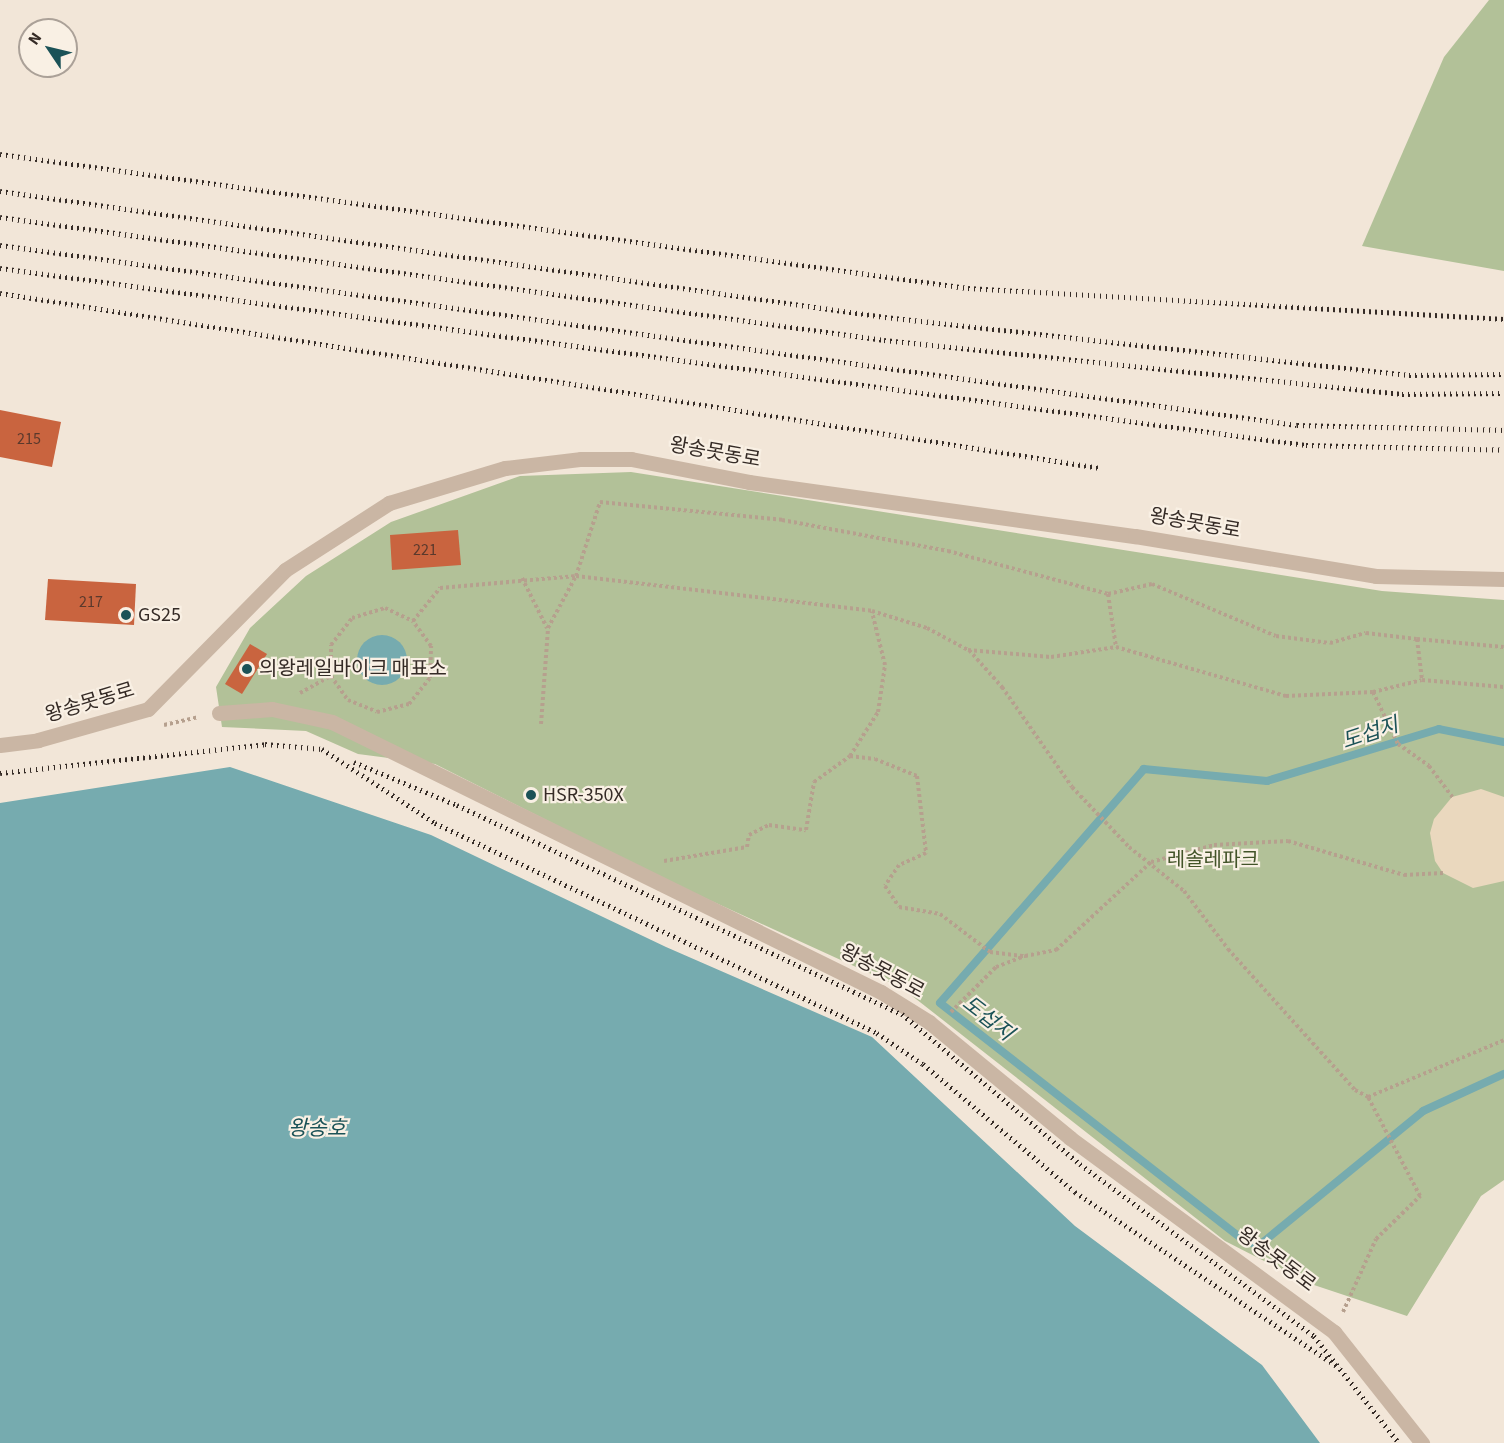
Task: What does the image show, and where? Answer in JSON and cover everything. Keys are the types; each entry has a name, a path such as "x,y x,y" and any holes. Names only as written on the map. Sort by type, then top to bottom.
{"street":[{"name":"왕송못동로","path":"0,745 38,740 148,709 285,570 389,503 505,468 581,459 631,459 749,482 1135,536 1376,576 1504,579"},
{"name":"왕송못동로","path":"219,713 272,709 332,722 881,992 929,1022 1070,1138 1334,1332 1422,1443"}],"path":[{"path":"541,724 548,628 576,576 600,502 783,520 948,551 1108,594 1152,584 1276,636 1330,643 1366,633 1504,647"},
{"path":"413,621 440,588 521,578 576,576 872,611 927,628 968,650 1002,687 1080,795 1109,826 1184,891 1292,1022 1356,1090 1368,1096 1396,1156 1420,1196 1376,1239 1334,1332"},
{"path":"521,578 548,628"},
{"path":"1108,594 1116,647"},
{"path":"385,608 413,621 431,646 430,678 409,704 377,712 348,700 331,676 331,645 352,618 385,608"},
{"path":"691,857 747,847 749,835 769,825 806,830 814,782 850,756 878,712 885,665 872,611"},
{"path":"1417,639 1422,680"},
{"path":"968,650 1051,657 1116,647 1286,696 1373,692 1422,680 1504,687"},
{"path":"272,709 331,676"},
{"path":"1373,692 1390,729 1413,758 1429,766 1452,797"},
{"path":"850,756 875,759 917,776 926,853 899,865 885,886 899,907 940,914 990,952 1025,956"},
{"path":"955,1009 996,967 1025,956 1056,950 1151,862 1214,845 1288,841 1404,875 1443,873"},
{"path":"1368,1096 1504,1040"}],"green space":[{"path":"1489,0 1504,0 1504,271 1362,246 1444,57"},
{"name":"레솔레파크","path":"631,472 1382,591 1504,600 1504,1180 1481,1196 1407,1316 1305,1282 1225,1241 902,988 670,882 435,764 358,754 306,731 222,727 216,687 250,628 306,576 391,522 520,476"}],"shaded area":[{"path":"1481,789 1504,797 1504,881 1473,888 1443,873 1435,861 1430,833 1434,819 1452,797"}],"water":[{"path":"382,635 391,637 402,646 407,660 405,669 396,680 382,685 373,683 362,674 357,660 359,651 368,640"},
{"name":"왕송호","path":"230,767 431,835 666,947 872,1037 1075,1226 1262,1365 1320,1443 0,1443 0,803"}],"building":[{"path":"0,410 61,422 52,467 0,457"},
{"path":"458,530 461,565 392,570 390,535"},
{"path":"48,579 136,584 134,625 45,620"},
{"path":"250,644 267,654 242,694 225,684"}],"waterway":[{"name":"도섭지","path":"1504,742 1439,729 1267,781 1144,769 940,1003 1247,1243 1262,1243 1423,1111 1504,1074"}],"railway":[{"path":"0,154 968,288 1504,319"},
{"path":"0,191 885,317 1409,375 1504,374"},
{"path":"0,217 884,340 1402,394 1504,393"},
{"path":"0,245 1297,425 1504,430"},
{"path":"0,268 1306,445 1504,450"},
{"path":"0,293 1100,468"},
{"path":"0,773 265,744 322,749 435,823 877,1033 923,1064 1075,1192 1340,1368"},
{"path":"354,762 457,805 902,1014 1080,1164 1314,1336 1399,1443"}],"place":[{"name":"GS25","path":"126,615"},
{"name":"의왕레일바이크 매표소","path":"247,669"},
{"name":"HSR-350X","path":"531,795"}]}
